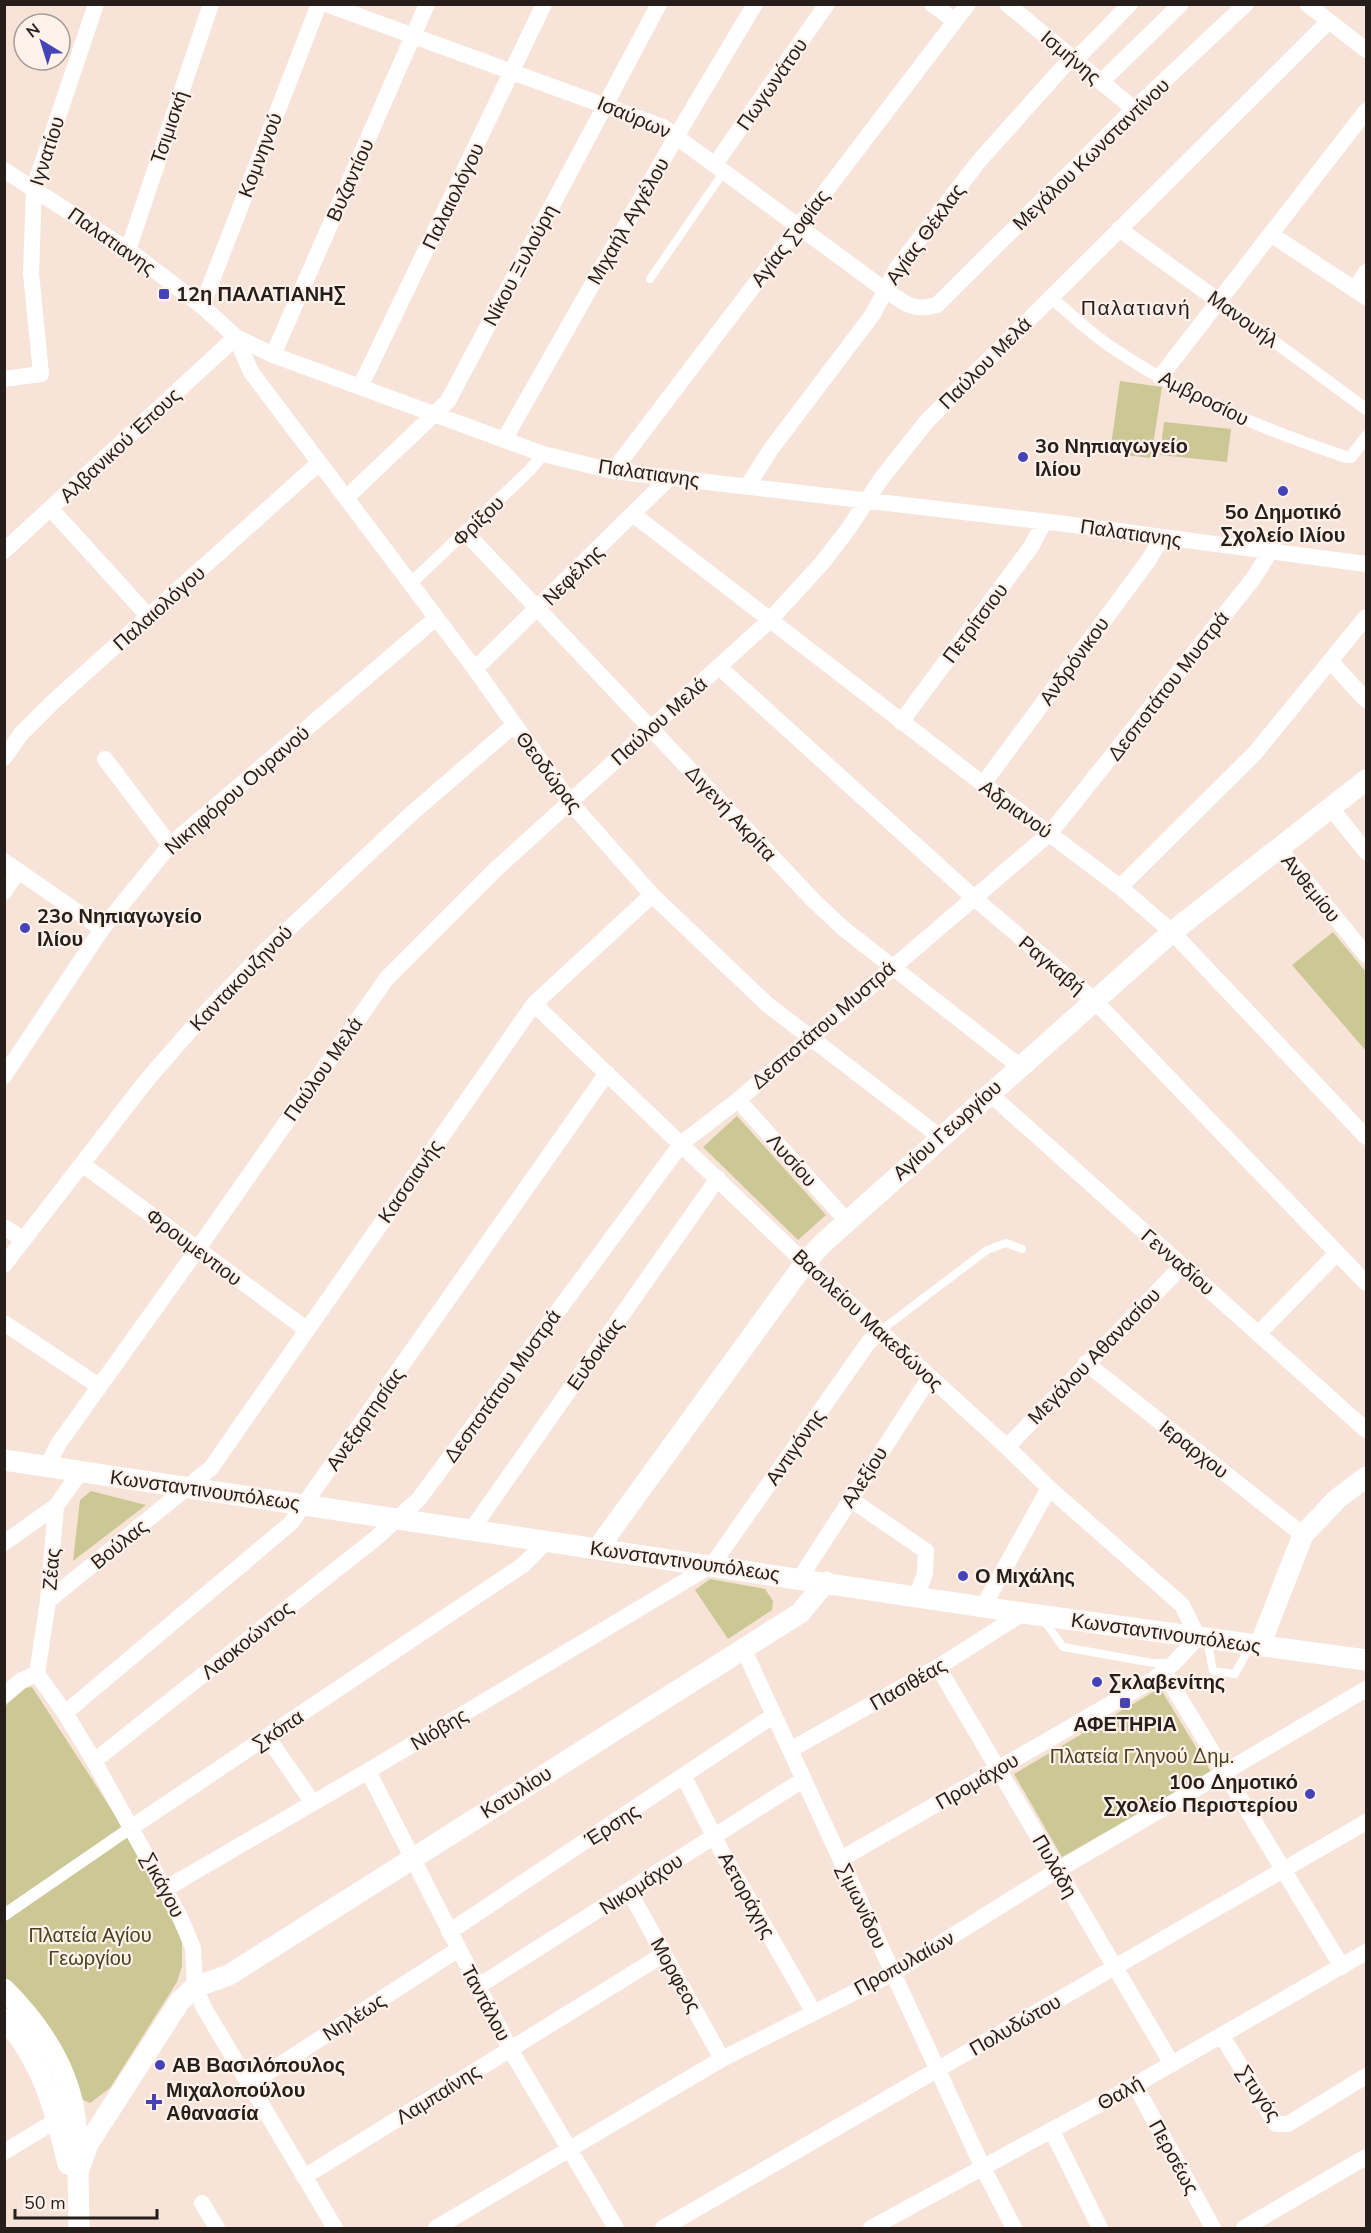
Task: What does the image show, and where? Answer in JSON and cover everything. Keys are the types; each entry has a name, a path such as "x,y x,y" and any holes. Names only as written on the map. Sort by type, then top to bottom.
{"street":[{"name":"Ιγνατίου","path":"4,378 41,374 31,273 34,188 96,4"},
{"name":"Τσιμισκή","path":"128,250 211,4"},
{"name":"Κομνηνού","path":"202,306 319,4"},
{"name":"Ισαύρων","path":"326,4 663,126 911,307 924,308 937,304"},
{"name":"Βυζαντίου","path":"273,355 427,4"},
{"name":"Παλαιολόγου","path":"360,387 513,72 543,4"},
{"name":"Νίκου Ξυλούρη","path":"346,498 448,401 660,4"},
{"name":"Μιχαήλ Αγγέλου","path":"504,440 677,135 755,4"},
{"name":"Πωγωνάτου","path":"721,167 827,4"},
{"path":"932,4 955,21"},
{"name":"Αγίας Σοφίας","path":"613,471 968,4"},
{"name":"Ισμήνης","path":"1008,4 1134,109"},
{"name":"Αγίας Θέκλας","path":"748,485 771,449 873,314 897,268 979,161 1010,124 1073,58 1083,52 1130,4"},
{"path":"1101,82 1181,4"},
{"name":"Μεγάλου Κωνσταντίνου","path":"937,304 1134,109 1246,4"},
{"path":"1307,4 1328,22 1364,44"},
{"name":"Παύλου Μελά","path":"47,1466 59,1443 387,978 422,940 569,801 769,621 822,563 849,528 866,499 927,421 1328,22"},
{"path":"1160,377 1366,111"},
{"name":"Παλατιανης","path":"4,170 128,250 202,306 236,337 273,355 543,454 613,471 668,479 748,485 866,499 1366,564"},
{"name":"Μανουήλ","path":"1119,229 1366,409"},
{"path":"1272,235 1361,293 1366,272"},
{"name":"Αμβροσίου","path":"1050,297 1113,349 1160,377 1241,418 1346,458 1351,457 1366,437"},
{"name":"Θεοδώρας","path":"236,337 251,372 475,669 569,801 652,895 768,1005 940,1137"},
{"name":"Αλβανικού Έπους","path":"4,551 236,337"},
{"name":"Φρίξου","path":"410,584 466,533 530,470 543,454"},
{"name":"Παλαιολόγου","path":"4,758 21,734 53,702 319,463"},
{"name":"Νεφέλης","path":"475,669 634,515 668,479"},
{"path":"51,509 149,616"},
{"name":"Αδριανού","path":"634,515 901,722 1120,886 1172,932 1366,1137"},
{"name":"Πετρίτσιου","path":"901,722 1031,547 1044,522"},
{"name":"Διγενή Ακρίτα","path":"466,533 814,902 844,929 1019,1066"},
{"name":"Ανδρόνικου","path":"983,784 1148,561 1162,537"},
{"name":"Δεσποτάτου Μυστρά","path":"399,1518 419,1499 682,1143 738,1100 891,966 1050,833 1245,589 1270,552"},
{"path":"1120,886 1255,753 1366,617"},
{"name":"Νικηφόρου Ουρανού","path":"4,1076 102,928 170,845 436,618"},
{"path":"1330,662 1366,700"},
{"name":"Ραγκαβή","path":"719,667 972,897 1093,999 1366,1283"},
{"name":"Καντακουζηνού","path":"4,1265 146,1081 264,952 411,814 514,725"},
{"path":"105,759 170,845"},
{"name":"Αγίου Γεωργίου","path":"598,1548 805,1263 846,1220 1093,999 1172,932 1366,780"},
{"path":"1331,808 1366,852"},
{"name":"Ανθεμίου","path":"1279,848 1366,956"},
{"path":"4,892 11,866 102,928"},
{"name":"Κασσιανής","path":"190,1487 211,1468 534,1004 652,895"},
{"name":"Βασιλείου Μακεδώνος","path":"534,1004 805,1263 1049,1488 1182,1605 1202,1638"},
{"name":"Ανεξαρτησίας","path":"65,1713 282,1530 305,1504 607,1073"},
{"name":"Γενναδίου","path":"989,1093 1366,1430"},
{"name":"Λυσίου","path":"738,1100 846,1220"},
{"name":"Φρουμεντιου","path":"82,1164 306,1329"},
{"name":"Ευδοκίας","path":"472,1529 718,1178"},
{"path":"4,1227 23,1239"},
{"path":"1259,1333 1337,1253"},
{"name":"Μεγάλου Αθανασίου","path":"1007,1447 1182,1266"},
{"path":"4,1323 99,1386"},
{"name":"Αντιγόνης","path":"712,1565 868,1343 880,1331"},
{"name":"Ιεραρχου","path":"1086,1363 1303,1535"},
{"name":"Αλεξίου","path":"800,1578 930,1377"},
{"name":"Κωνσταντινουπόλεως","path":"4,1460 983,1607 1366,1660"},
{"name":"Ζέας","path":"37,1674 48,1601 57,1506 81,1472"},
{"path":"1255,1645 1303,1535 1337,1499 1366,1477"},
{"name":"Βούλας","path":"48,1601 190,1487"},
{"path":"983,1607 1049,1488"},
{"path":"850,1499 927,1551 925,1573 917,1596"},
{"path":"4,1543 57,1506"},
{"name":"Λαοκοώντος","path":"94,1761 399,1518"},
{"name":"Σκόπα","path":"4,1915 523,1565 548,1540"},
{"name":"Νιόβης","path":"165,1889 368,1772 712,1565"},
{"name":"Κοτυλίου","path":"195,1988 229,1975 800,1613 826,1582"},
{"name":"Πασιθέας","path":"790,1750 1032,1614"},
{"name":"Προμάχου","path":"841,1859 1169,1668 1202,1638"},
{"name":"Σιμωνίδου","path":"743,1648 937,2070 1014,2229"},
{"name":"Πυλάδη","path":"938,1667 1172,2064"},
{"path":"1169,1668 1226,1772 1342,1967"},
{"path":"4,1695 22,1680 37,1674"},
{"name":"Σικάγου","path":"37,1674 65,1713 94,1761 165,1889 193,1948 195,1988"},
{"name":"Προπυλαίων","path":"436,2229 722,2059 813,2011 893,1973 1058,1870 1366,1689"},
{"name":"Έρσης","path":"449,1932 774,1715"},
{"path":"268,1738 313,1803"},
{"name":"Ταντάλου","path":"368,1772 457,1950 510,2049 616,2229"},
{"name":"Αετοράχης","path":"684,1777 716,1836 724,1856 813,2011"},
{"name":"Νικομάχου","path":"477,1987 804,1779"},
{"name":"Πολυδώτου","path":"663,2229 1366,1822"},
{"name":"Μορφεος","path":"629,1892 722,2059"},
{"name":"Νηλέως","path":"250,2084 457,1950"},
{"name":"Θαλή","path":"871,2229 893,2223 983,2168 1135,2085 1366,1953"},
{"name":"Λαμπαίνης","path":"304,2177 664,1954"},
{"path":"78,2172 88,2144 116,2098 180,2001 195,1988 204,2008 335,2229"},
{"path":"4,1989 33,2020 48,2043 61,2070 81,2218"},
{"path":"8,2029 39,2069 66,2117 78,2172 81,2218"},
{"name":"Στυγός","path":"1222,2036 1276,2124 1288,2124 1366,2076"},
{"name":"Περσέως","path":"1135,2085 1213,2229"},
{"path":"4,2152 66,2117 95,2110 116,2098"},
{"path":"1052,2131 1100,2229"},
{"path":"1244,2229 1366,2157"},
{"path":"202,2203 217,2229"}],"lane":[{"path":"650,279 721,167"},
{"path":"880,1331 987,1250 1006,1243 1022,1249"},
{"path":"1032,1614 1063,1647 1169,1668"},
{"path":"1202,1638 1213,1671 1235,1674 1255,1645"}],"green space":[{"path":"1120,381 1162,387 1151,458 1110,453"},
{"path":"1164,422 1231,429 1227,462 1160,455"},
{"path":"1333,932 1366,972 1366,1051 1292,965"},
{"path":"737,1116 826,1215 798,1240 703,1147"},
{"path":"91,1491 146,1505 73,1561 80,1500"},
{"path":"710,1579 765,1589 773,1601 772,1610 728,1639 695,1590"},
{"name":"Πλατεία Αγίου Γεωργίου","path":"32,1687 121,1824 182,1939 182,1966 177,1982 110,2088 90,2103 79,2098 5,1979 5,1706 26,1688"},
{"name":"Πλατεία Γληνού Δημ.","path":"1160,1688 1211,1772 1062,1857 1014,1774"}],"place":[{"name":"12η ΠΑΛΑΤΙΑΝΗΣ","path":"164,294"},
{"name":"3ο Νηπιαγωγείο Ιλίου","path":"1023,457"},
{"name":"5ο Δημοτικό Σχολείο Ιλίου","path":"1283,491"},
{"name":"23ο Νηπιαγωγείο Ιλίου","path":"25,928"},
{"name":"Ο Μιχάλης","path":"963,1576"},
{"name":"Σκλαβενίτης","path":"1097,1682"},
{"name":"ΑΦΕΤΗΡΙΑ","path":"1125,1703"},
{"name":"10ο Δημοτικό Σχολείο Περιστερίου","path":"1310,1794"},
{"name":"ΑΒ Βασιλόπουλος","path":"160,2065"},
{"name":"Μιχαλοπούλου Αθανασία","path":"154,2102"}],"district":[{"name":"Παλατιανή","path":"1136,308"}]}
